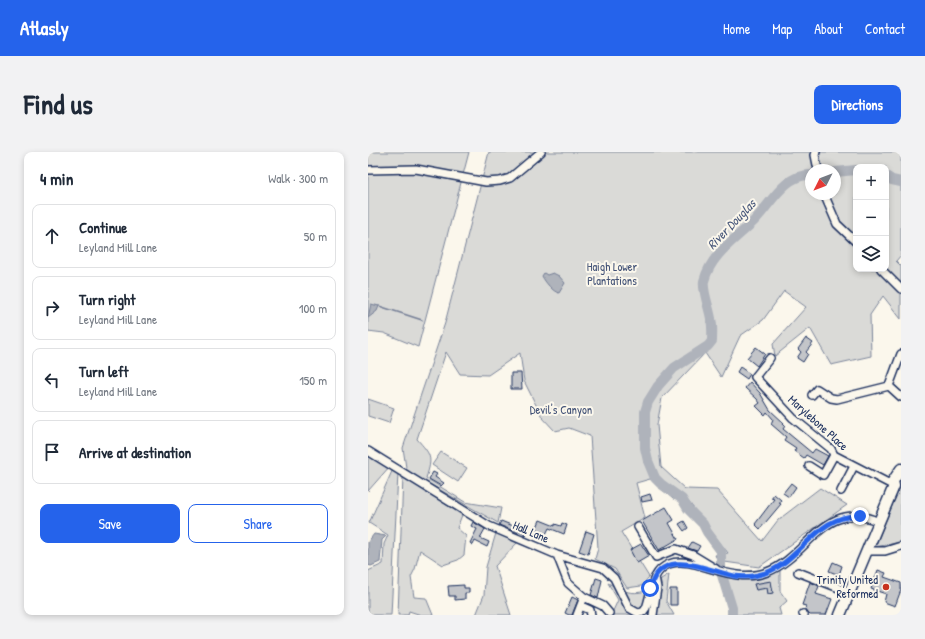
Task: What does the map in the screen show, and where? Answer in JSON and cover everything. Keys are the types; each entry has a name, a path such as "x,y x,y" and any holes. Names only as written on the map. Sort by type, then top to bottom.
{"highway":[{"path":"840,615 863,557 867,552 897,483 893,481 901,469"},
{"path":"849,615 849,608 868,559 867,552"}],"street":[{"path":"368,170 416,169 486,182 500,181 510,178 541,152"},
{"path":"815,153 817,164"},
{"path":"826,200 837,224 853,239"},
{"path":"884,272 901,289"},
{"path":"890,386 901,354"},
{"name":"Marylebone Place","path":"770,358 755,376 793,418 831,449 834,455 854,466 897,483"},
{"path":"812,395 816,389 831,398 837,399 890,386"},
{"path":"890,386 901,397"},
{"name":"Hall Lane","path":"368,451 489,526 557,555 603,568 614,578 622,590 629,608 635,613 641,613 646,608 652,582 656,577"},
{"path":"809,466 823,475 834,455"},
{"path":"841,491 854,466"},
{"path":"653,615 657,588 656,577 668,565 675,563 690,564 722,573 746,576 759,575 770,572 804,546 819,530 842,518 860,516 879,522"},
{"path":"638,527 656,557 676,549 693,555 722,573"},
{"path":"867,552 880,551 901,546"},
{"path":"557,555 568,583 584,597 603,606 609,613"},
{"path":"798,572 850,592"},
{"path":"577,615 584,597"},
{"path":"581,606 590,610 591,615"}],"green space":[{"path":"368,152 469,152 418,347 384,333 368,331"},
{"name":"Haigh Lower Plantations","path":"489,152 901,152 901,255 896,261 901,266 901,319 883,296 870,315 871,356 831,365 810,328 775,356 773,344 806,307 784,291 763,320 740,336 721,377 705,353 662,398 657,425 661,467 685,489 717,490 762,541 778,520 820,488 847,505 759,567 718,561 715,555 728,553 688,501 673,499 650,479 636,483 645,518 621,532 649,577 641,586 627,588 615,569 595,559 598,548 590,436 569,428 555,431 542,417 524,381 520,353 488,375 460,374 446,352 417,439 428,453 430,461 426,478 465,502 501,508 498,523 419,478 407,474 403,448 445,323"},
{"path":"368,399 394,408 389,423 368,416"},
{"path":"368,452 390,466 368,491"},
{"path":"441,452 467,468 458,482 432,465"},
{"path":"393,469 398,473 391,615 374,615 368,613 368,571 383,564 384,544 388,535 369,523"},
{"path":"403,476 462,515 457,528 466,536 464,555 458,560 443,565 420,550 415,569 411,577 414,597 426,598 433,615 421,615 409,611 408,615 398,615"},
{"path":"901,484 901,542 875,547"},
{"path":"496,533 518,542 495,566 511,615 476,615 484,595 486,567"},
{"path":"780,569 780,591 787,601 779,608 781,615 729,615 727,575"},
{"path":"669,574 666,601 674,615 613,615 612,613 618,600 608,583 626,591 635,593 654,589 661,579"}],"shaded area":[{"path":"544,273 547,275 553,273 559,276 565,283 559,293 552,289 545,281 542,276"},
{"path":"371,304 379,306 377,311 368,318"},
{"path":"374,534 386,536 382,540 380,562 371,566 368,565 368,542"}],"building":[{"path":"806,338 813,343 806,352 808,354 803,362 797,358 801,352 798,349"},
{"path":"756,347 765,354 757,366 747,358"},
{"path":"740,367 750,374 747,379 737,372"},
{"path":"511,373 521,373 522,389 511,389"},
{"path":"750,382 760,393 770,410 784,423 783,424 785,426 783,429 812,453 815,449 828,456 823,465 806,455 804,458 794,451 796,448 784,440 786,437 771,424 773,419 767,412 765,415 756,406 760,403 745,388"},
{"path":"433,472 437,474 435,477 444,483 441,486 429,479"},
{"path":"791,483 796,487 789,497 783,493"},
{"path":"650,494 652,500 642,502 641,497"},
{"path":"774,494 781,500 779,503 781,504 760,529 755,524 774,499 771,498"},
{"path":"666,507 674,520 669,523 678,539 659,550 642,521"},
{"path":"540,520 555,526 555,524 561,526 562,523 567,525 564,534 549,528 545,536 535,532"},
{"path":"501,521 511,525 527,535 526,536 499,525"},
{"path":"684,521 688,528 684,531 679,524"},
{"path":"473,522 485,529 480,538 489,542 487,547 475,541 473,545 470,543 477,529 471,526"},
{"path":"586,531 594,534 588,554 579,551"},
{"path":"692,542 700,546 697,551 688,548"},
{"path":"641,544 649,556 637,563 630,550"},
{"path":"833,562 842,566 839,575 829,571"},
{"name":"Trinity United Reformed","path":"878,570 886,573 884,577 901,583 901,590 895,606 884,602 886,594 871,589"},
{"path":"596,578 602,580 598,598 591,595"},
{"path":"771,581 773,593 768,594 767,588 756,590 754,584"},
{"path":"810,582 819,586 816,594 832,599 826,615 810,615 805,610 806,606 802,605"},
{"path":"464,585 464,588 469,588 469,593 465,593 465,599 455,600 455,596 449,596 448,586"},
{"path":"670,589 677,589 677,605 670,605"},
{"path":"572,597 578,600 572,615 569,615 565,613"}],"waterway":[{"name":"River Douglas","path":"841,171 853,170"},
{"name":"River Douglas","path":"732,615 732,608 721,572 721,551 703,524 688,509 682,499 655,478 648,461 645,448 645,412 648,402 658,386 674,368 708,346 712,341 712,322 704,285 707,271 712,263 718,255 754,221 786,184 793,179 805,176"},
{"name":"River Douglas","path":"889,178 901,182"},
{"path":"379,306 422,320"}],"place":[{"name":"Trinity United Reformed","path":"886,587"}],"route":[{"path":"650,588 652,582 663,568 675,563 690,564 736,576 759,575 770,572 804,546 819,530 836,520 849,516 860,516"}],"park label":[{"name":"Devil's Canyon","path":"561,410"}]}
